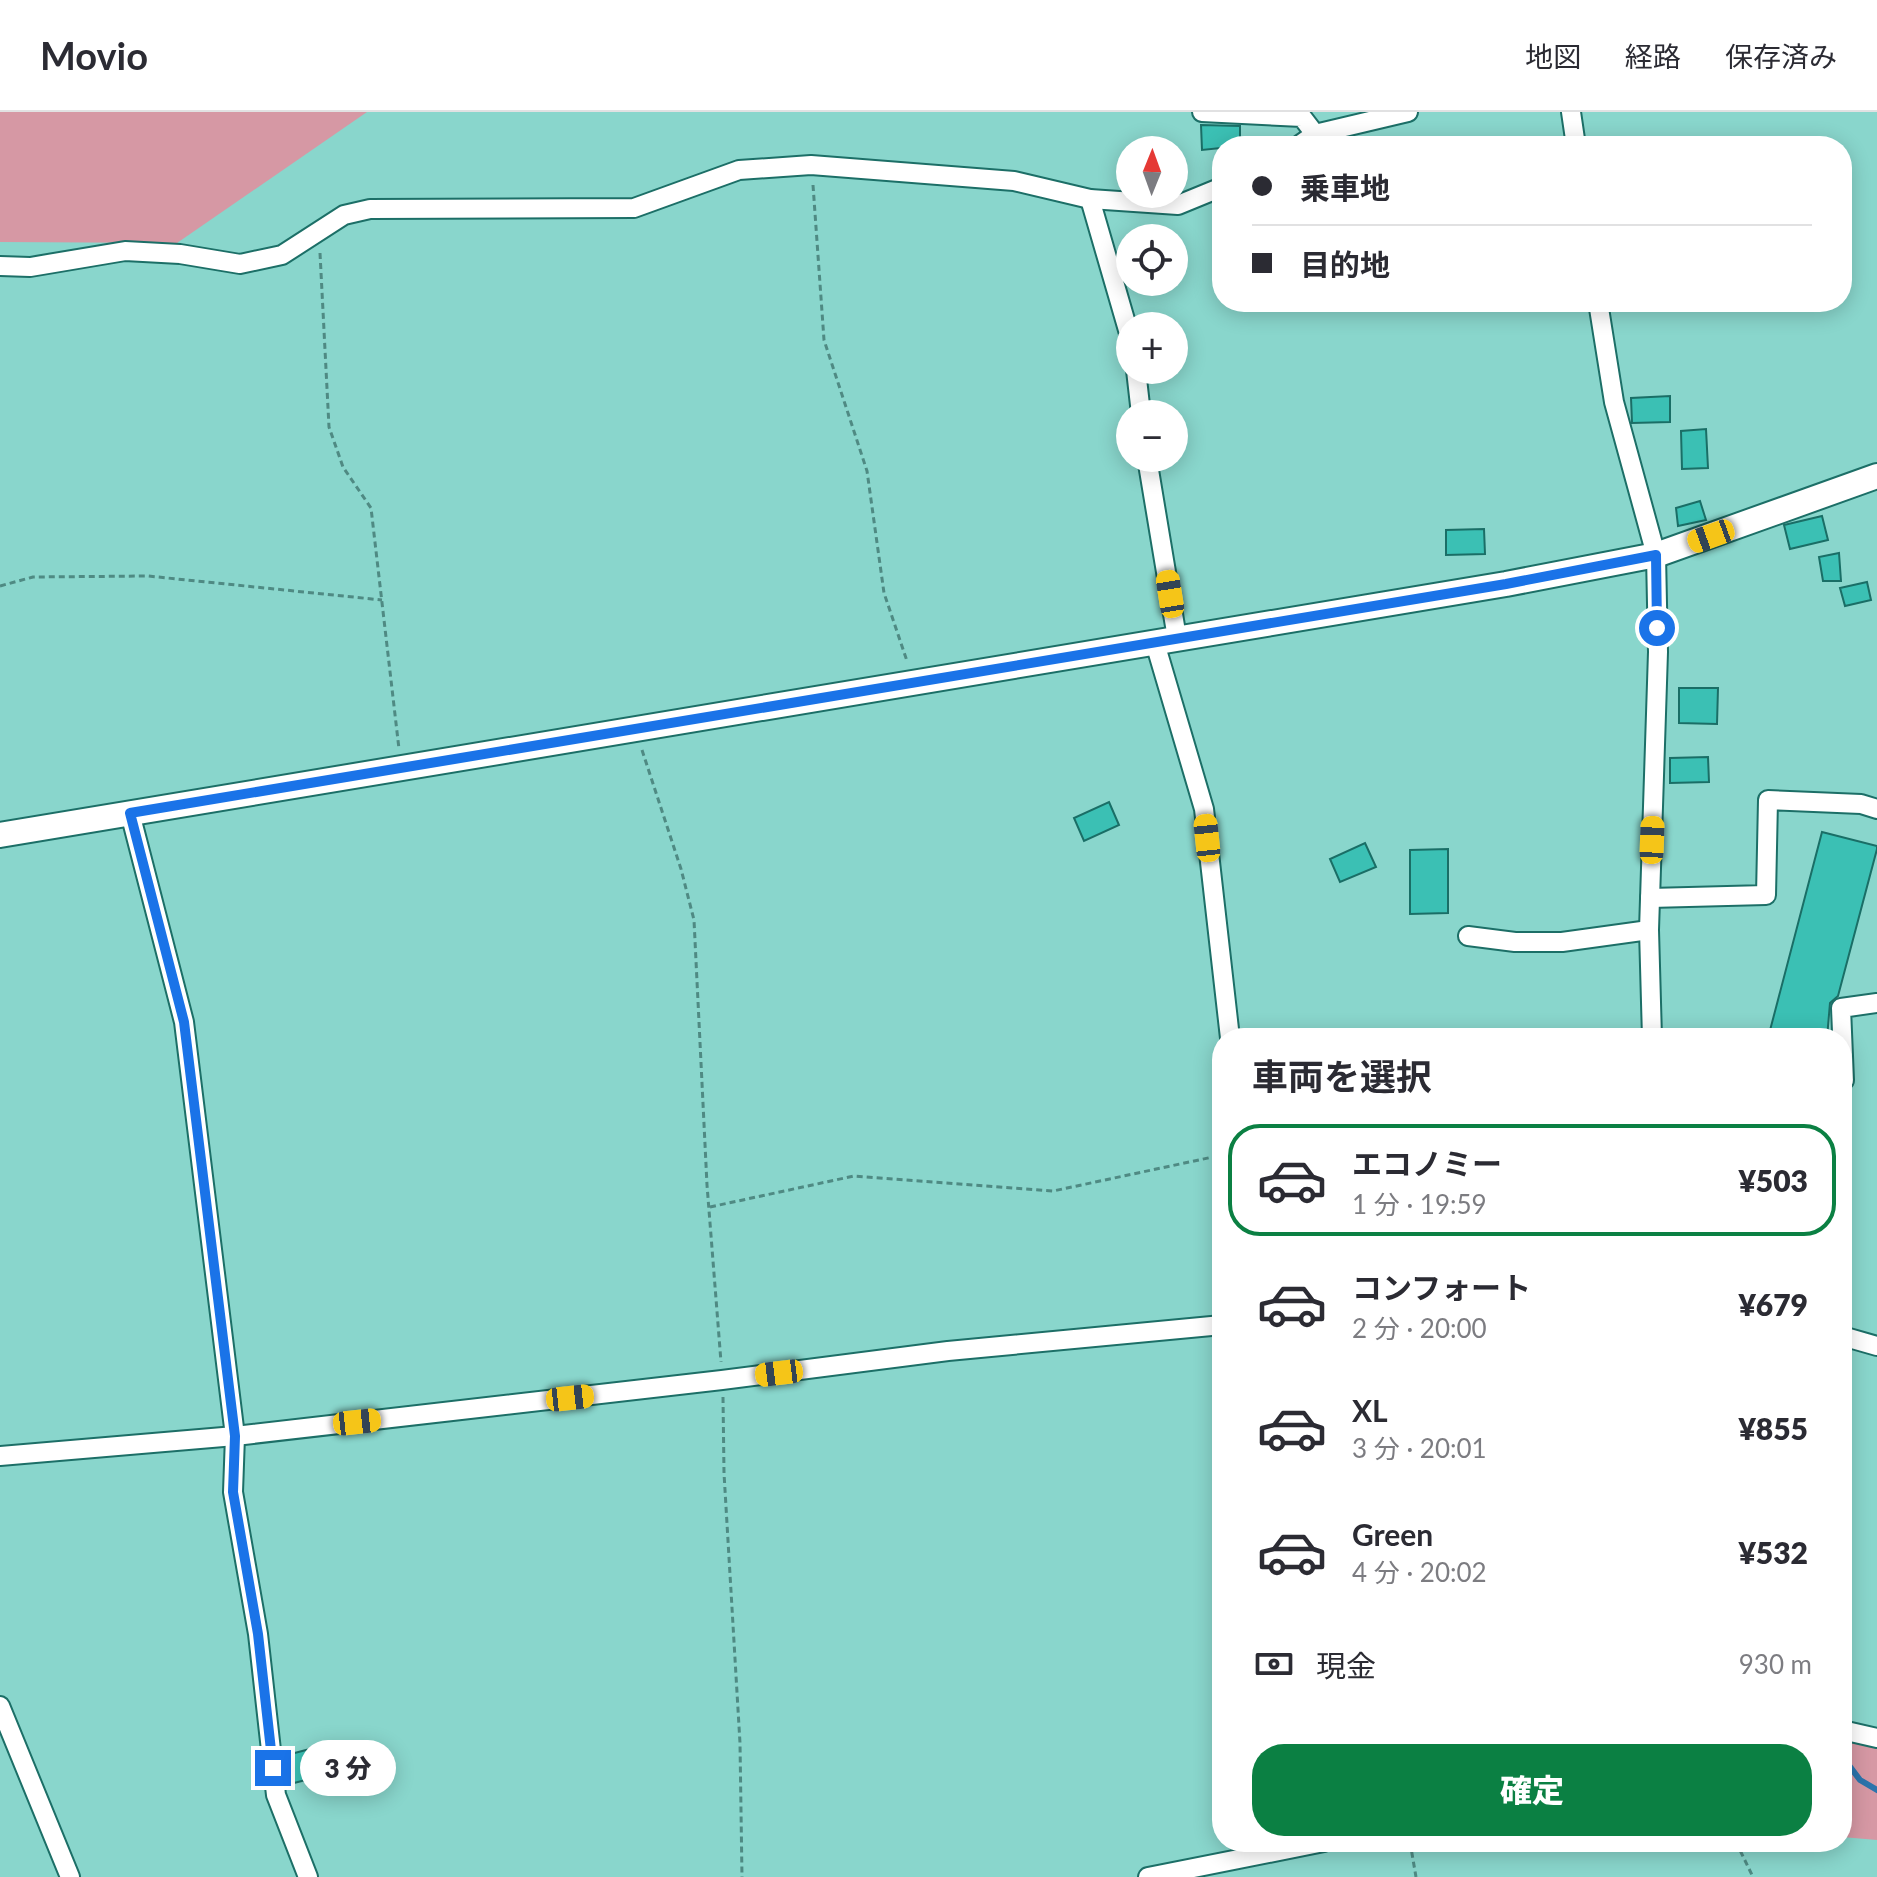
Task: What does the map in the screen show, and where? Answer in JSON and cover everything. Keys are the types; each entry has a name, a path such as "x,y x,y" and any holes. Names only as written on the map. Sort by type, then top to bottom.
{"street":[{"path":"1202,112 1302,117 1315,134"},
{"path":"1312,136 1408,112"},
{"path":"1571,112 1575,136"},
{"path":"0,266 30,267 125,251 180,254 240,264 282,255 344,215 370,209 634,208 739,170 811,165 1014,181 1090,199 1178,205 1212,191"},
{"path":"1090,199 1123,312"},
{"path":"1600,312 1614,402 1656,555 1658,652 1649,930 1652,1028"},
{"path":"1148,472 1166,641 1204,809 1229,1028"},
{"path":"0,835 1506,584 1656,555 1877,476"},
{"path":"1650,898 1766,895 1768,800 1861,804 1877,809"},
{"path":"130,813 184,1022 235,1436 233,1492 258,1634 276,1795 308,1877"},
{"path":"1468,936 1515,942 1562,942 1649,930"},
{"path":"1842,1028 1841,1008 1877,1003"},
{"path":"0,1456 235,1436 948,1351 1212,1326"},
{"path":"1852,1339 1877,1346"},
{"path":"0,1706 70,1877"},
{"path":"1852,1732 1877,1738"},
{"path":"1148,1877 1273,1852"}],"path":[{"path":"811,165 824,340 867,471 884,593 914,682"},
{"path":"319,229 329,427 343,467 371,508 402,768"},
{"path":"0,586 33,577 148,576 382,600"},
{"path":"636,729 694,920 707,1185 722,1380 724,1473 740,1743 742,1877"},
{"path":"710,1207 854,1176 1053,1191 1212,1157"},
{"path":"1412,1852 1416,1877"},
{"path":"1741,1852 1753,1877"}],"shaded area":[{"path":"0,112 367,112 177,243 0,242"},
{"path":"1852,1740 1877,1748 1877,1840 1852,1838"}],"building":[{"path":"1201,125 1240,126 1240,136 1212,136 1212,149 1202,150"},
{"path":"1670,396 1670,422 1632,423 1631,398"},
{"path":"1706,429 1708,468 1682,469 1681,431"},
{"path":"1700,501 1706,520 1678,526 1676,508"},
{"path":"1822,516 1828,540 1790,549 1784,525"},
{"path":"1484,529 1485,554 1446,555 1446,530"},
{"path":"1839,553 1841,581 1823,581 1819,557"},
{"path":"1867,582 1871,600 1845,606 1840,588"},
{"path":"1679,688 1718,688 1717,724 1679,723"},
{"path":"1708,757 1709,782 1670,783 1670,758"},
{"path":"1109,802 1119,825 1084,841 1074,818"},
{"path":"1822,832 1877,846 1838,996 1830,1003 1828,1028 1771,1028"},
{"path":"1365,843 1376,867 1340,882 1330,859"},
{"path":"1448,849 1448,913 1410,914 1410,850"},
{"path":"325,1745 333,1773 294,1783 287,1755"}],"waterway":[{"path":"1852,1769 1860,1780 1877,1790"}],"route":[{"path":"273,1768 258,1634 233,1492 235,1436 184,1022 130,813 1506,584 1656,555 1657,628"}]}
